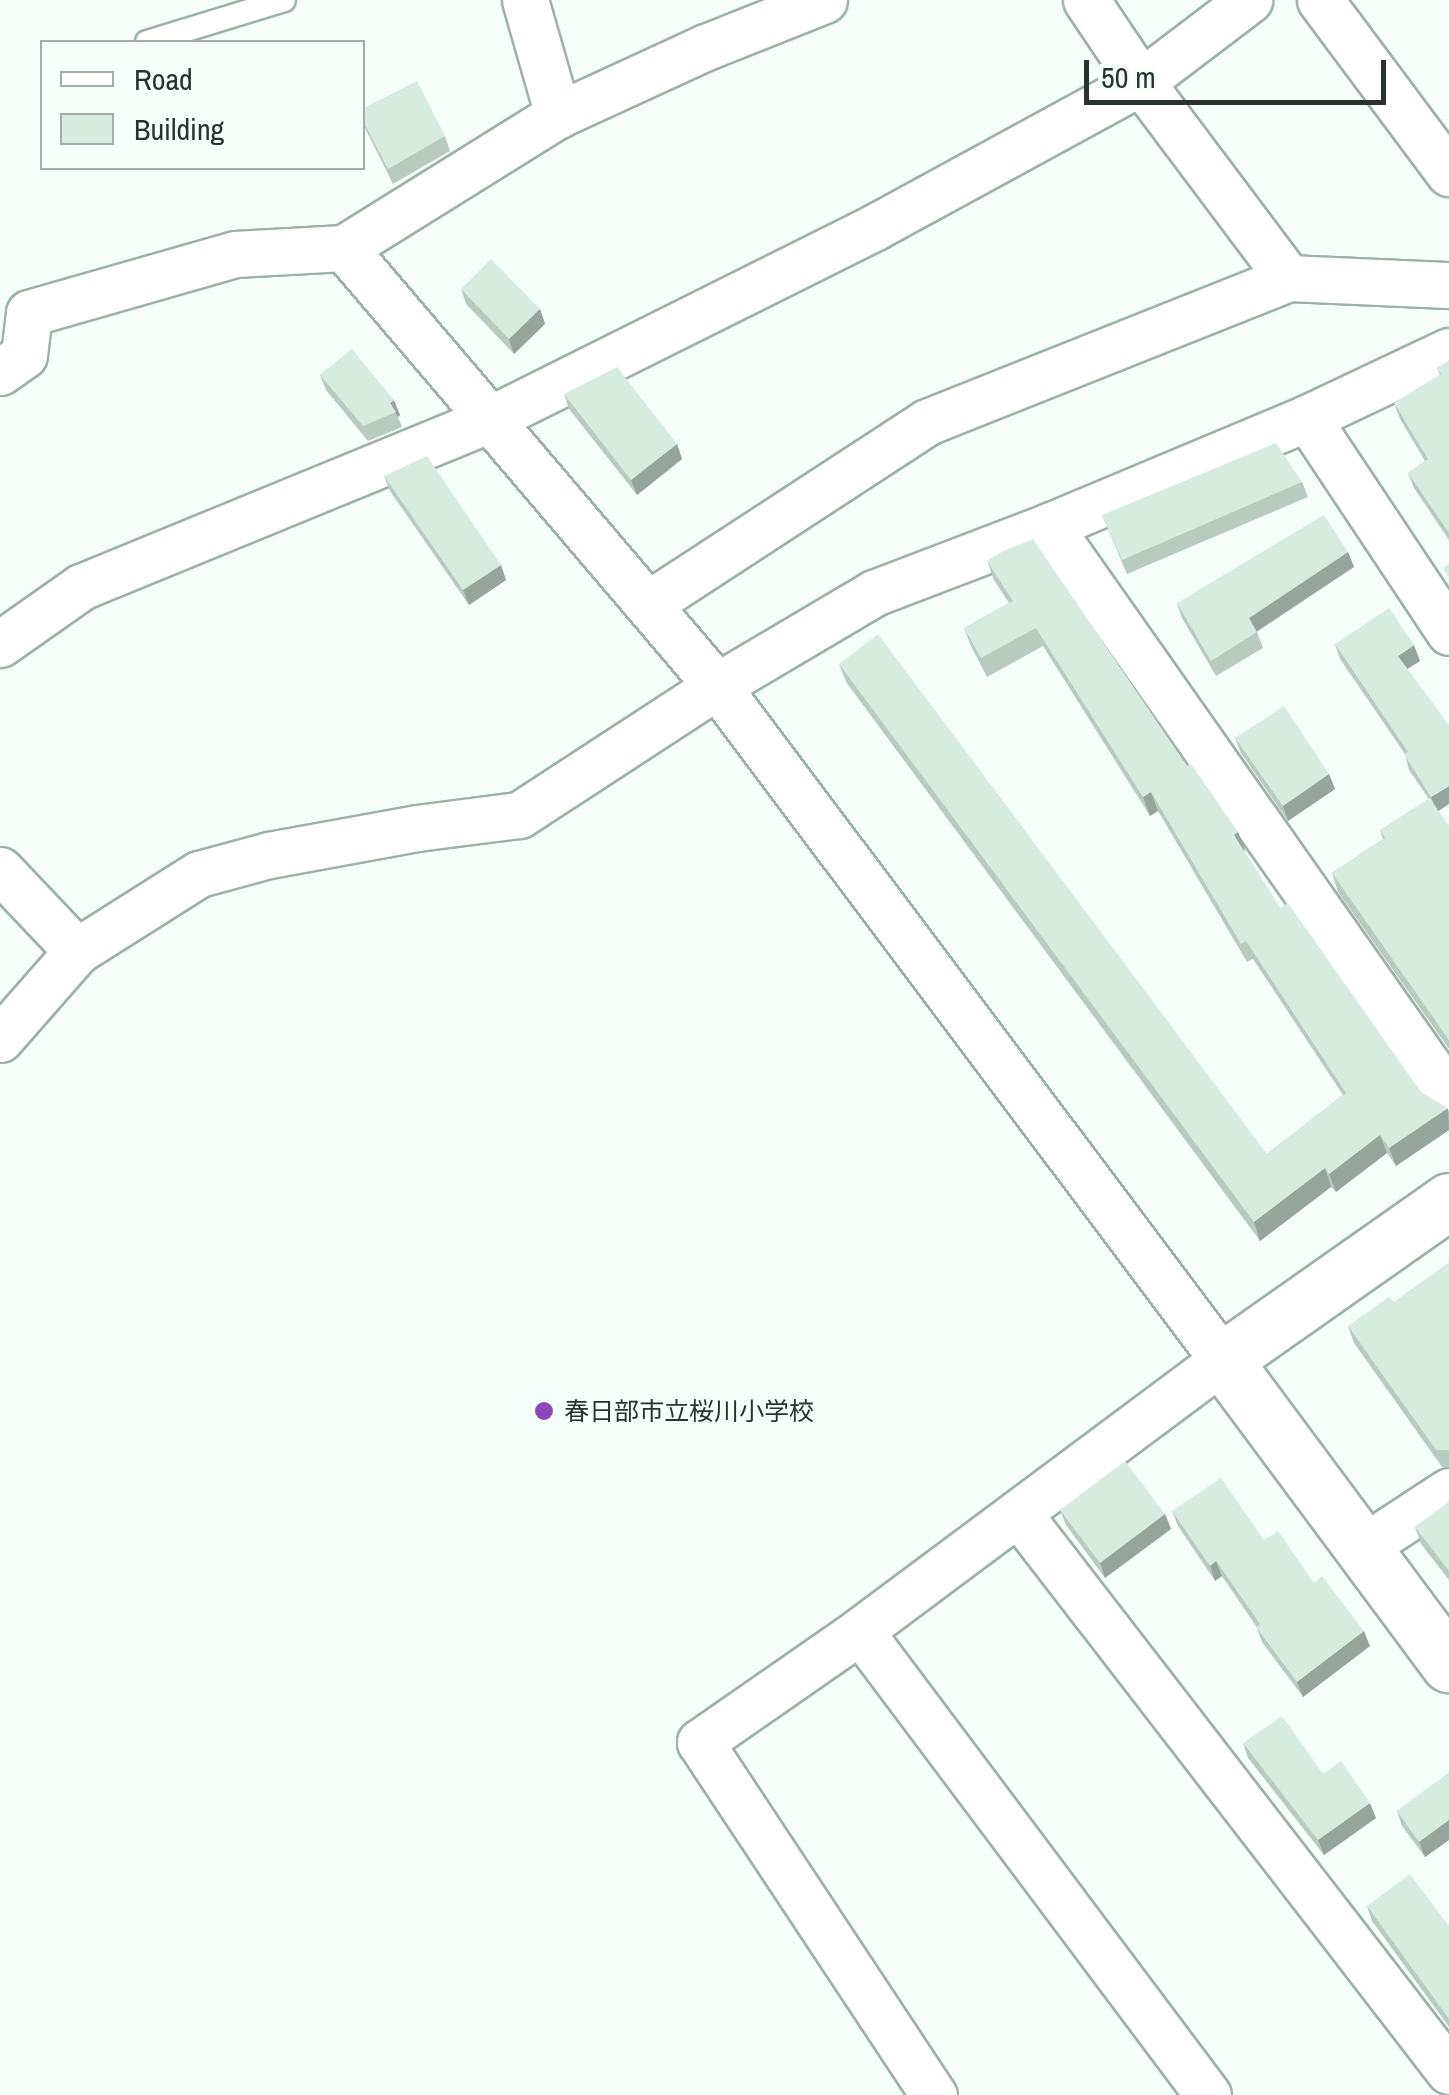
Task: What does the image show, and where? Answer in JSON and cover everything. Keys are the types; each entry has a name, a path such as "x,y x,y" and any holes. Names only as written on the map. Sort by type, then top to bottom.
{"street":[{"path":"524,0 558,115"},
{"path":"0,372 24,355 29,313 235,254 344,248 558,115 706,47 824,0"},
{"path":"1086,0 1141,82 1288,278"},
{"path":"0,644 81,587 490,419 875,227 1141,82 1249,0"},
{"path":"1320,0 1449,173"},
{"path":"344,248 717,686 1449,1664"},
{"path":"648,604 927,422 1288,278 1449,286"},
{"path":"0,1039 77,951 199,874 398,831 519,815 717,686 874,593 1049,526 1307,418 1449,351"},
{"path":"1307,418 1449,632"},
{"path":"1049,526 1449,1096"},
{"path":"0,870 77,951"},
{"path":"934,2095 700,1742 860,1631 1223,1360 1449,1201"},
{"path":"1362,1548 1449,1490"},
{"path":"1018,1512 1449,2071"},
{"path":"860,1631 1208,2095"}],"lane":[{"path":"154,40 284,0"}],"building":[{"path":"417,81 445,136 388,169 365,125 365,107"},
{"path":"491,259 540,309 509,339 461,289"},
{"path":"352,349 394,400 390,403 396,412 363,426 320,375"},
{"path":"1449,361 1449,533 1408,473 1428,459 1394,403 1441,374 1437,368"},
{"path":"617,367 677,444 631,480 564,394"},
{"path":"1276,443 1302,482 1122,560 1102,515"},
{"path":"427,456 501,565 463,590 384,476"},
{"path":"1324,515 1348,552 1249,618 1257,632 1211,661 1177,603"},
{"path":"1033,539 1187,766 1191,764 1238,832 1234,835 1280,908 1288,903 1421,1092 1448,1108 1389,1148 1380,1135 1329,1174 1325,1168 1254,1222 839,664 878,634 1267,1154 1346,1093 1246,941 1241,944 1151,792 1143,797 1036,628 981,658 964,628 1013,601 987,561"},
{"path":"1389,608 1414,645 1398,656 1449,725 1449,786 1431,797 1404,754 1408,752 1335,644"},
{"path":"1284,706 1329,774 1283,806 1235,738"},
{"path":"1430,798 1449,827 1449,1040 1332,873 1385,838 1380,830"},
{"path":"1449,1263 1449,1450 1436,1450 1348,1326 1389,1297 1394,1302"},
{"path":"1125,1461 1165,1514 1100,1563 1060,1510"},
{"path":"1221,1478 1264,1540 1278,1531 1314,1583 1322,1576 1364,1631 1297,1682 1256,1627 1260,1624 1216,1561 1210,1566 1172,1511"},
{"path":"1449,1502 1449,1571 1415,1527"},
{"path":"1282,1716 1323,1774 1341,1761 1370,1803 1318,1840 1243,1743"},
{"path":"1449,1773 1449,1820 1419,1842 1397,1811"},
{"path":"1410,1874 1449,1926 1449,2019 1367,1906"}],"place":[{"name":"春日部市立桜川小学校","path":"544,1411"}]}
